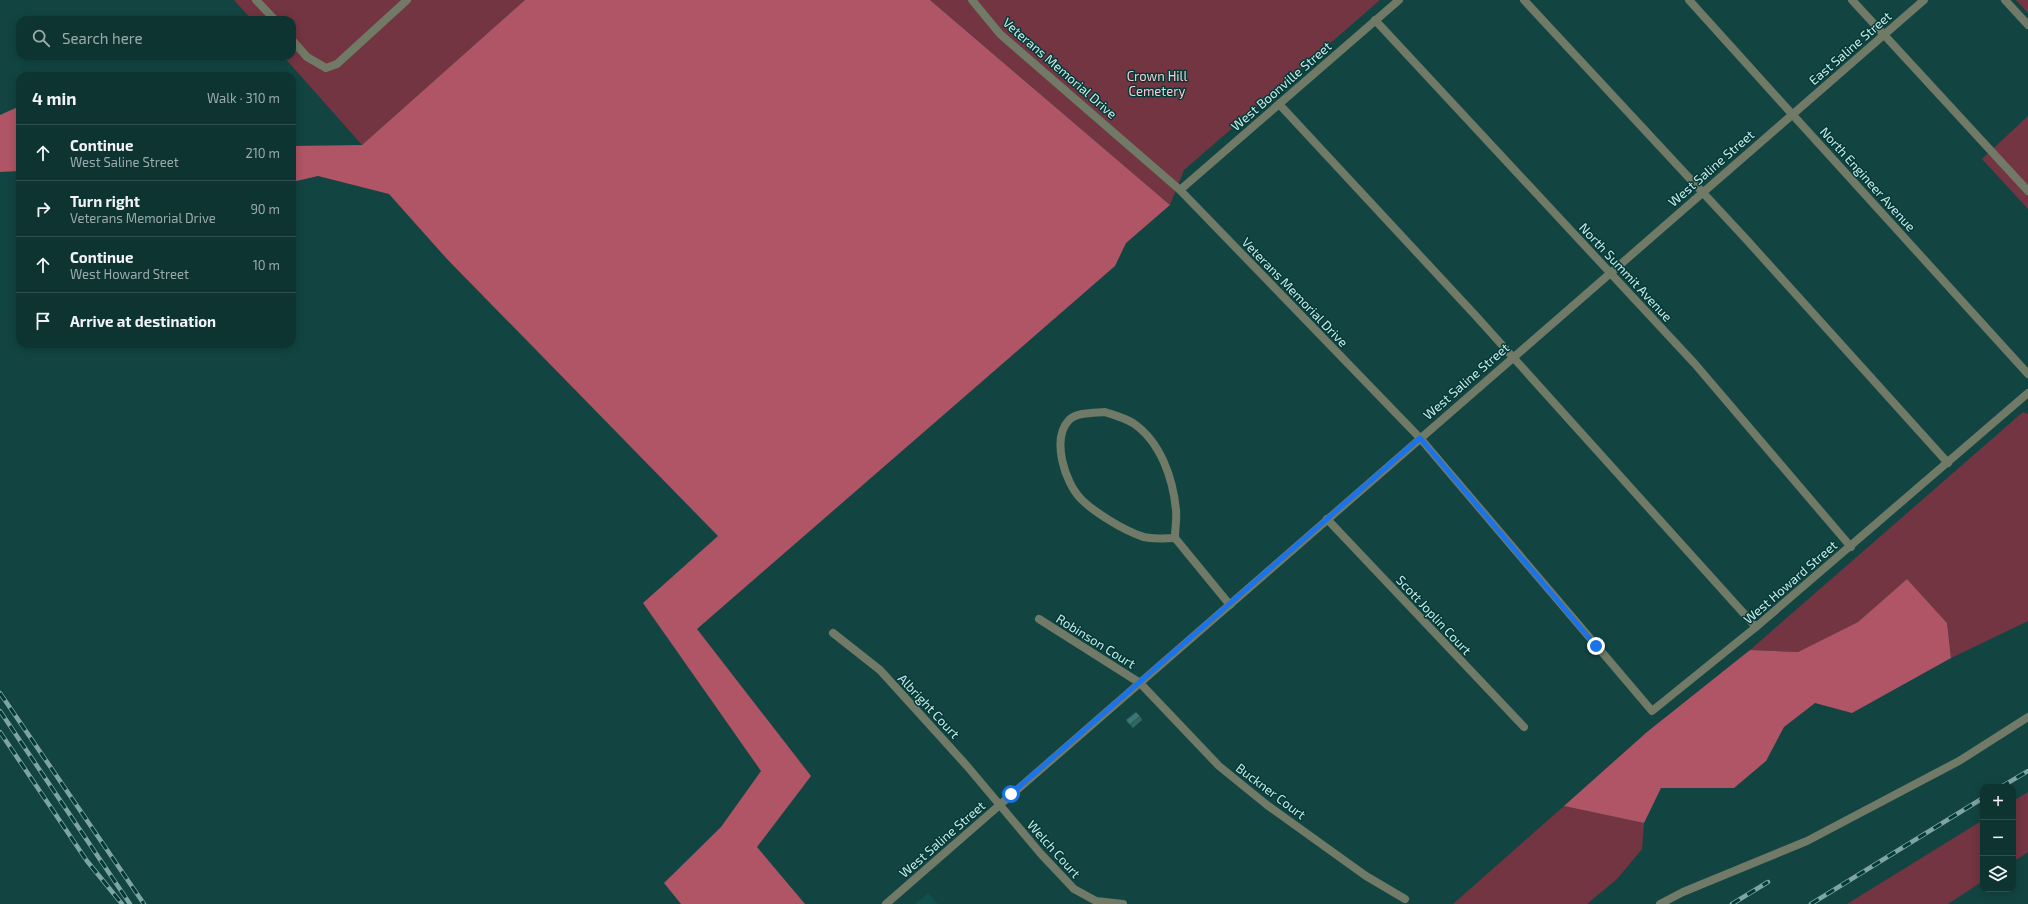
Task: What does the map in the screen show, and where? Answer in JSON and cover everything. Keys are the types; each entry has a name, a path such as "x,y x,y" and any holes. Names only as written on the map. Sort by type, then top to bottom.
{"street":[{"path":"258,0 272,16"},
{"name":"Veterans Memorial Drive","path":"972,0 1000,34 1180,190 1420,438 1578,624"},
{"name":"West Boonville Street","path":"1180,190 1399,0"},
{"path":"1524,0 1702,192 1948,463"},
{"name":"North Engineer Avenue","path":"1690,0 2028,374"},
{"path":"1852,0 2028,192"},
{"name":"East Saline Street","path":"1792,114 1924,0"},
{"path":"2005,0 2028,25"},
{"path":"296,45 307,57 326,68 336,64 401,2"},
{"name":"North Summit Avenue","path":"1375,20 1695,364 1851,546"},
{"path":"1279,104 1513,356 1756,627"},
{"name":"West Saline Street","path":"886,904 1792,114"},
{"name":"West Howard Street","path":"1578,624 1652,711 1756,627 2028,393"},
{"path":"1175,538 1142,537 1106,517 1081,500 1068,482 1061,457 1062,432 1070,419 1087,413 1104,412 1133,423 1147,436 1161,455 1170,478 1177,512 1175,538 1230,605"},
{"name":"Scott Joplin Court","path":"1327,519 1524,727"},
{"name":"Robinson Court","path":"1039,619 1140,683"},
{"name":"Albright Court","path":"833,633 880,670 967,766 999,804"},
{"name":"Buckner Court","path":"1140,683 1219,766 1267,805 1360,871 1405,899"},
{"path":"1660,904 1683,892 1808,841 1959,761 2028,717"},
{"name":"Welch Court","path":"999,804 1040,854 1074,889 1096,901 1123,904"}],"shaded area":[{"path":"525,0 930,0 1170,205 1126,243 1115,266 697,629 811,776 757,847 805,904 681,904 664,883 721,827 761,771 643,603 718,536 447,259 389,194 318,176 296,181 296,146 362,145"},
{"path":"16,108 16,171 0,172 0,115"},
{"path":"1907,579 1947,623 1951,658 1852,713 1815,703 1784,727 1766,761 1734,788 1661,788 1644,823 1564,806 1647,732 1750,650 1798,652 1858,622"},
{"path":"928,893 938,904 915,904"}],"green space":[{"path":"234,0 525,0 362,145 287,60 296,60 296,16 248,16"},
{"name":"Crown Hill Cemetery","path":"930,0 1380,0 1184,170 1170,205"},
{"path":"2016,0 2028,0 2028,13"},
{"path":"2028,116 2028,209 1982,159"},
{"path":"2023,412 2028,414 2028,621 1951,658 1947,623 1907,579 1858,622 1798,652 1750,650"},
{"path":"2028,792 2028,852 2016,860 2016,820 2016,799"},
{"path":"1564,806 1644,823 1642,849 1617,879 1587,904 1453,904"},
{"path":"1980,822 1980,883 1948,904 1847,904"}],"building":[{"path":"1136,712 1140,716 1130,725 1126,720"}],"railway":[{"path":"0,693 144,904"},
{"path":"0,711 130,904"},
{"path":"0,732 87,861 122,904"},
{"path":"2006,784 2028,771"},
{"path":"1811,904 1980,800"},
{"path":"1732,904 1768,882"}],"route":[{"path":"1011,794 1230,605 1420,438 1596,646"}]}
